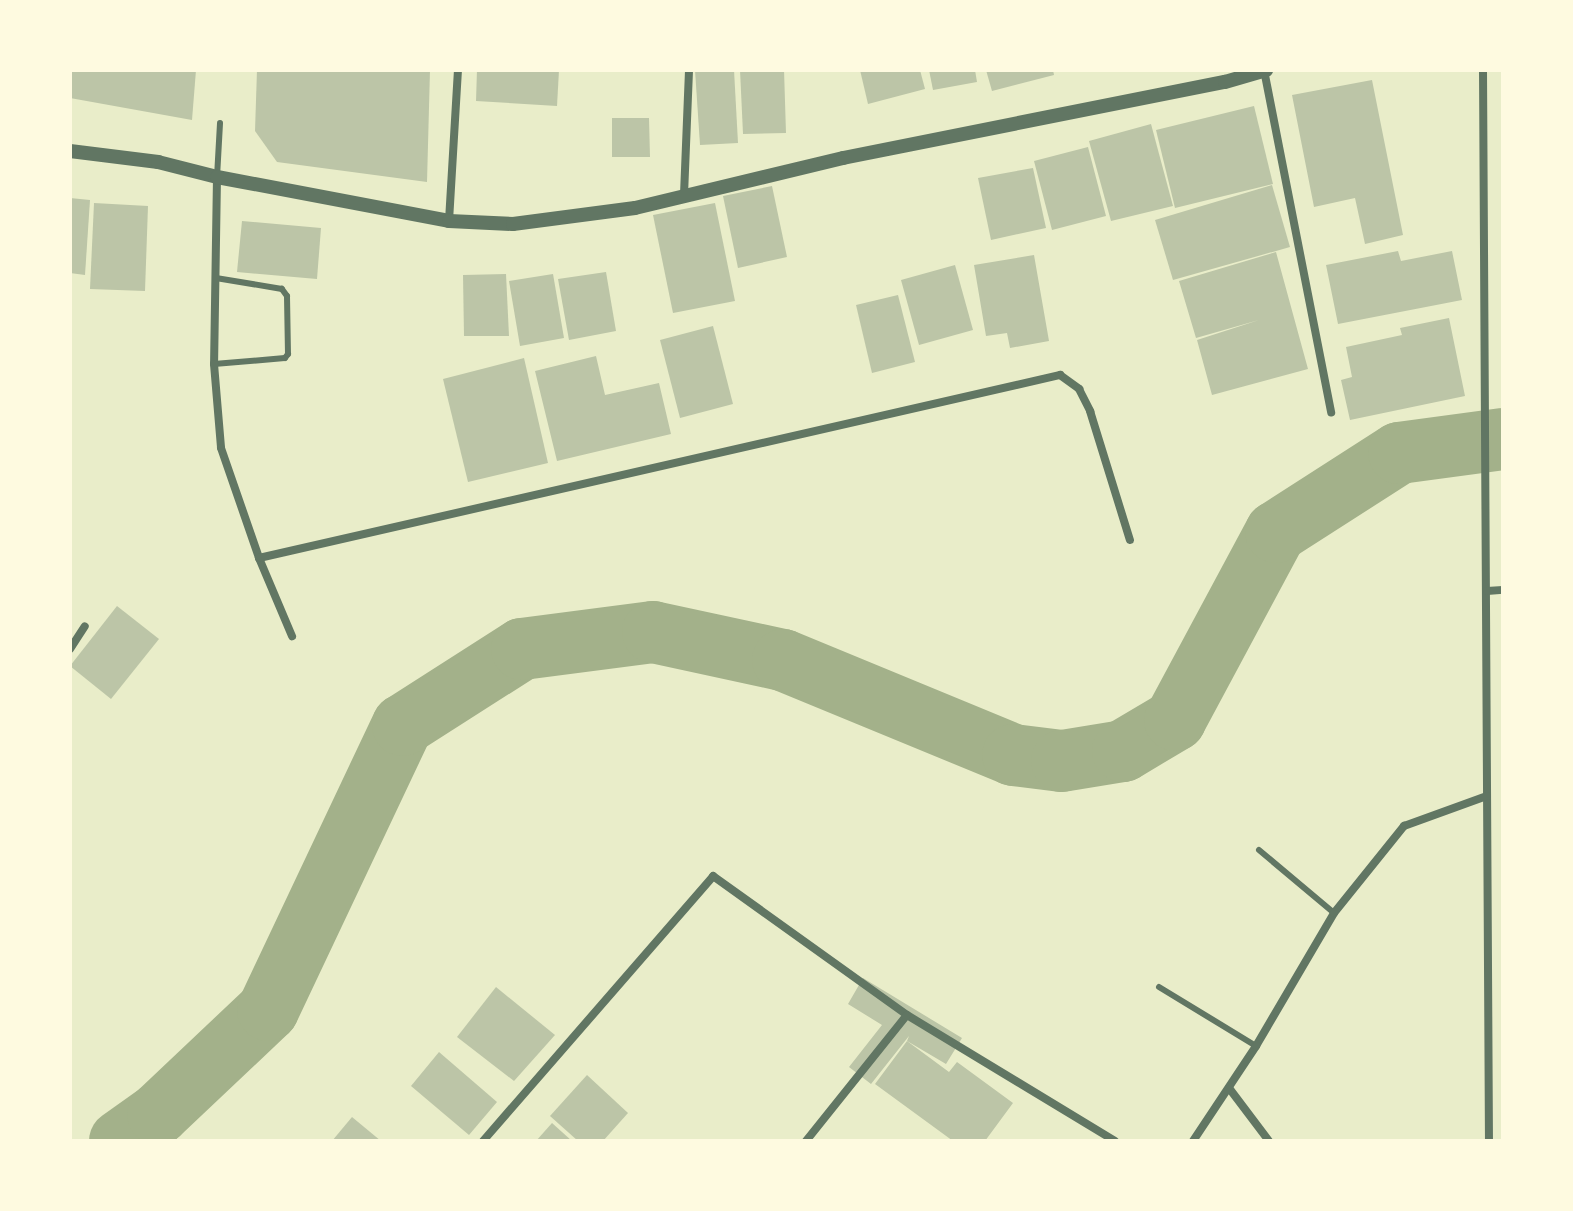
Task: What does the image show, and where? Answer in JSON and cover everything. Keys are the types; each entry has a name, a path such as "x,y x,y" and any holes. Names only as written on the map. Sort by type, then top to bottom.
{"street":[{"path":"449,221 458,70"},
{"path":"684,195 689,70"},
{"path":"70,151 158,162 217,177 449,221 513,224 635,208 843,158 1224,76 1265,70 1331,413"},
{"path":"1483,70 1489,1141"},
{"path":"217,177 214,364 221,448 259,558 292,636"},
{"path":"259,558 1060,375 1079,389 1090,411 1130,540"},
{"path":"1487,591 1503,590"},
{"path":"70,649 85,626"},
{"path":"1193,1141 1256,1046 1334,913 1404,826 1487,796"},
{"path":"483,1141 713,876 907,1015 1115,1141"},
{"path":"806,1141 907,1015"},
{"path":"1229,1088 1269,1141"}],"lane":[{"path":"217,177 220,123"},
{"path":"214,364 285,358 288,354 287,296 282,289 216,278"},
{"path":"1259,850 1334,913"},
{"path":"1159,987 1256,1046"}],"building":[{"path":"70,70 196,70 192,120 70,98"},
{"path":"257,70 430,70 427,182 277,162 255,131"},
{"path":"477,70 559,70 557,106 476,101"},
{"path":"695,70 734,70 738,143 700,145"},
{"path":"740,70 784,70 786,133 743,134"},
{"path":"860,70 920,70 925,89 868,104"},
{"path":"929,70 975,70 977,82 933,90"},
{"path":"986,70 1053,70 1054,75 992,91"},
{"path":"1372,80 1403,235 1365,244 1355,198 1314,207 1292,95"},
{"path":"1254,106 1273,184 1175,208 1156,130"},
{"path":"612,118 649,118 650,157 612,157"},
{"path":"1151,124 1173,206 1111,221 1089,141"},
{"path":"1088,147 1106,216 1052,230 1034,161"},
{"path":"1033,168 1046,228 991,240 978,178"},
{"path":"1272,185 1290,247 1173,280 1155,220"},
{"path":"772,186 787,257 738,268 723,196"},
{"path":"70,198 90,200 85,275 70,273"},
{"path":"94,203 148,206 145,291 90,289"},
{"path":"715,203 735,301 673,313 653,215"},
{"path":"242,221 321,228 317,279 237,272"},
{"path":"1398,251 1401,261 1452,251 1462,300 1338,324 1326,265"},
{"path":"1276,252 1308,369 1212,395 1197,340 1259,320 1196,338 1179,281"},
{"path":"1034,255 1049,341 1010,348 1007,333 986,336 974,265"},
{"path":"955,265 973,330 919,345 901,280"},
{"path":"606,272 616,331 569,340 558,279"},
{"path":"506,274 509,336 464,336 463,275"},
{"path":"553,274 564,338 520,346 509,281"},
{"path":"898,295 915,362 872,373 856,305"},
{"path":"1449,318 1465,396 1350,420 1341,380 1352,377 1346,347 1402,335 1400,328"},
{"path":"713,326 733,404 680,418 660,340"},
{"path":"596,356 605,395 659,383 671,434 557,461 535,371"},
{"path":"524,358 548,463 468,482 443,379"},
{"path":"117,606 159,639 111,699 70,666"},
{"path":"863,978 962,1038 946,1064 907,1041 909,1036 871,1084 849,1067 882,1025 848,1004"},
{"path":"496,987 555,1035 514,1081 457,1037"},
{"path":"907,1041 949,1072 957,1062 1013,1103 985,1141 953,1141 875,1084"},
{"path":"439,1052 497,1102 469,1135 411,1086"},
{"path":"587,1075 628,1113 603,1141 578,1141 550,1116"},
{"path":"352,1117 381,1141 332,1141"},
{"path":"552,1123 572,1141 536,1141"}],"waterway":[{"path":"120,1141 158,1114 268,1010 403,725 522,649 653,632 783,660 1013,755 1062,761 1123,751 1175,720 1276,532 1399,453 1503,439"}]}
